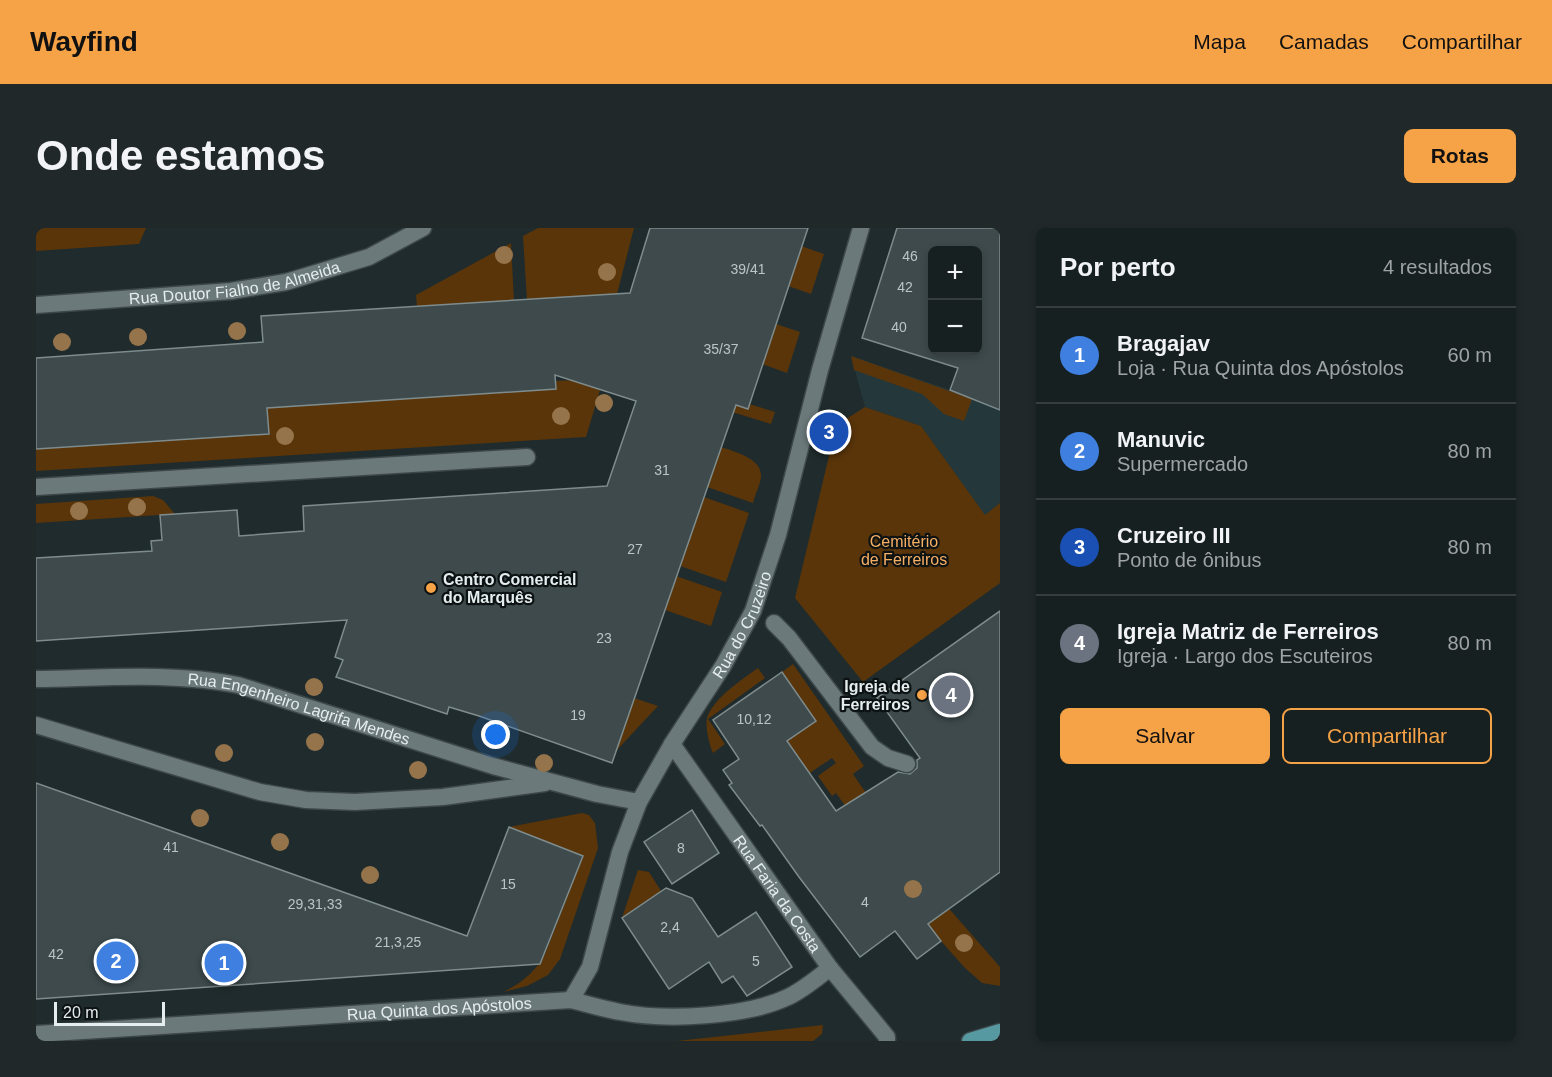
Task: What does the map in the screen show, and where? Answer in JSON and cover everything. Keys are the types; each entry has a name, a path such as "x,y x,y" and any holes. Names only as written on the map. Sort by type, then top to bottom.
{"main road":[{"path":"970,1041 1000,1032"}],"street":[{"name":"Rua Doutor Fialho de Almeida","path":"36,305 231,291 286,282 369,257 423,228"},
{"name":"Rua do Cruzeiro","path":"571,1000 590,967 620,852 639,802 672,744 723,666 753,611 778,535 820,370 861,228"},
{"path":"36,487 527,457"},
{"path":"774,623 789,638 872,747 888,758 907,765"},
{"name":"Rua Engenheiro Lagrifa Mendes","path":"36,680 154,676 205,679 238,685 480,762 597,794 639,802"},
{"name":"Rua Engenheiro Lagrifa Mendes","path":"36,725 260,792 306,800 355,802 442,797 555,782"},
{"name":"Rua Faria da Costa","path":"672,744 830,968 887,1037 887,1041"},
{"name":"Rua Quinta dos Apóstolos","path":"36,1034 571,1000 621,1012 669,1017 770,1005 791,996 830,968"}],"shaded area":[{"path":"1000,353 1000,503 985,516 921,426 865,407 851,356 950,390"}],"green space":[{"path":"36,228 146,228 139,244 36,251"},
{"path":"538,228 634,228 615,302 527,300 523,236"},
{"path":"511,243 514,301 417,306 416,295"},
{"path":"801,246 824,254 811,294 788,286"},
{"path":"776,324 800,332 787,373 762,364"},
{"path":"614,343 586,437 36,471 36,449 268,434 267,408 555,389 555,381 577,380"},
{"path":"851,356 972,399 964,421 944,414 922,394 854,370"},
{"path":"666,392 749,404 775,412 771,424"},
{"name":"Cemitério de Ferreiros","path":"865,407 921,426 985,515 1000,503 1000,583 863,682 795,598 834,435 843,421"},
{"path":"706,443 740,453 755,462 761,478 753,503 707,487"},
{"path":"153,496 163,500 175,514 36,523 36,504"},
{"path":"704,497 749,513 726,582 680,566"},
{"path":"676,576 722,592 711,626 665,610"},
{"path":"793,664 864,766 853,774 866,793 846,807 836,793 832,796 818,776 836,763 832,758 801,779 778,747 816,721 782,672"},
{"path":"758,668 765,678 708,719 725,744 713,753 707,729 708,715 723,695"},
{"path":"634,698 658,706 616,751"},
{"path":"582,813 589,815 595,823 598,848 560,959 548,975 527,986 503,992 527,976 545,954 583,856 509,827"},
{"path":"897,849 1000,967 1000,986 982,983 964,967 941,941 881,862"},
{"path":"638,870 649,872 661,891 622,918"},
{"path":"823,1025 822,1034 813,1041 677,1041"}],"building":[{"path":"650,228 808,228 748,409 736,405 612,763 479,716 449,707 447,714 336,677 343,660 335,657 347,620 36,641 36,558 152,551 151,541 162,540 160,515 237,510 239,536 304,531 303,506 607,486 636,401 555,375 556,389 267,408 269,434 36,449 36,358 263,342 261,316 630,293"},
{"path":"897,228 1000,228 1000,410 950,390 958,368 862,338"},
{"path":"1000,611 1000,872 928,924 941,941 917,959 895,931 860,957 762,825 760,826 729,785 732,783 723,770 739,759 713,720 782,672 816,721 787,741 836,811 898,772 910,774 917,768 917,760 920,758 877,698"},
{"path":"36,783 467,936 509,827 583,856 540,964 36,999"},
{"path":"692,810 719,853 672,884 644,842"},
{"path":"666,888 692,898 718,937 756,912 792,967 747,996 733,976 722,983 709,962 669,989 622,918"}],"place":[{"name":"Cruzeiro III","path":"829,432"},
{"name":"Centro Comercial do Marquês","path":"431,588"},
{"name":"Igreja de Ferreiros","path":"922,695"},
{"name":"Igreja Matriz de Ferreiros","path":"951,695"},
{"name":"Manuvic","path":"116,961"},
{"name":"Bragajav","path":"224,963"}]}
